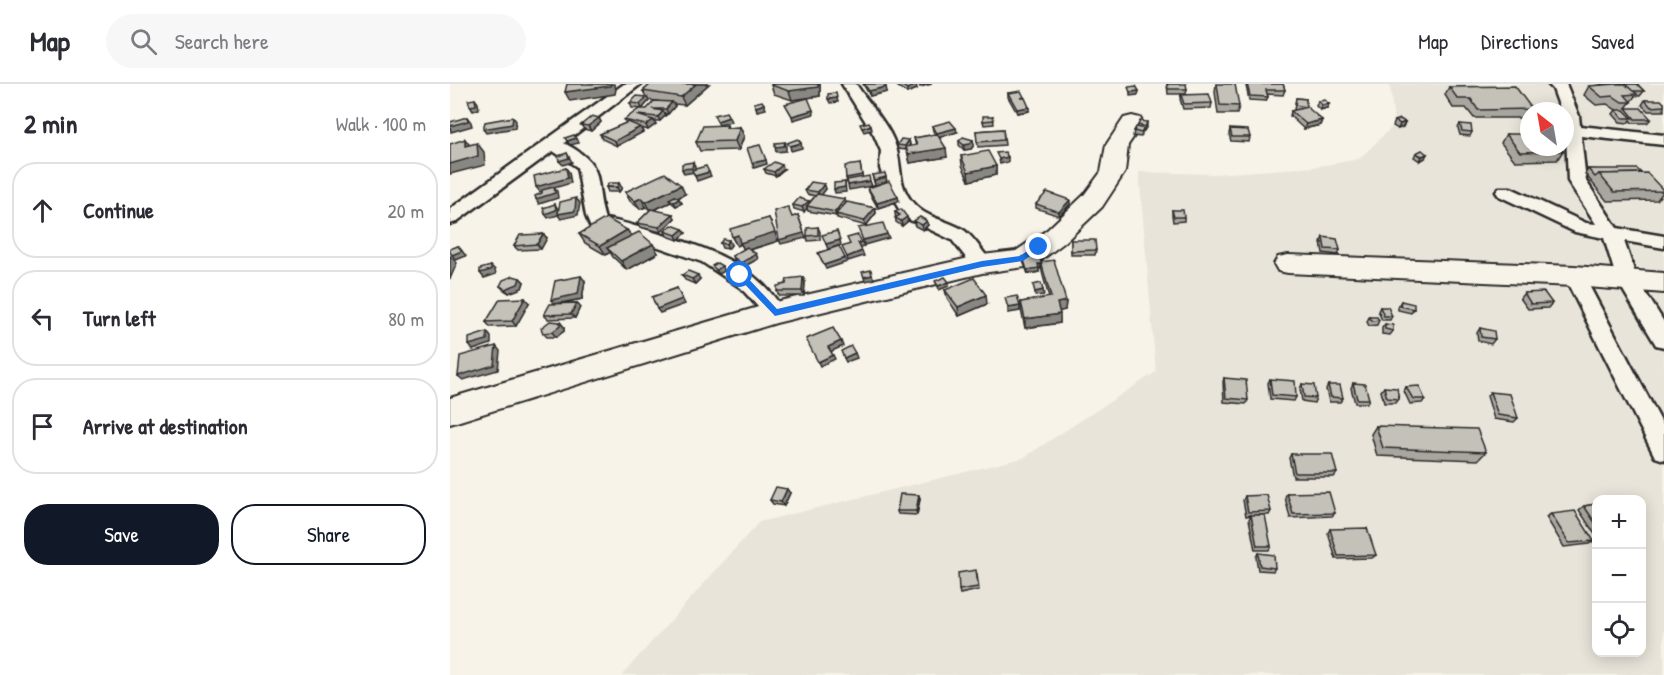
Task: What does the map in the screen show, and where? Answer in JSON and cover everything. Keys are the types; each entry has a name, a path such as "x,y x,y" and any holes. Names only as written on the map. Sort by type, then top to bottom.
{"street":[{"path":"450,218 634,84"},
{"path":"849,84 882,135 889,151 889,168 894,185 905,205 916,216 959,236 982,264"},
{"path":"1555,84 1560,86 1565,102"},
{"path":"450,411 775,313 982,264 1023,258 1056,236 1094,201 1113,172 1117,145 1132,123"},
{"path":"1574,130 1664,140"},
{"path":"552,143 579,158 586,167 592,213 598,224 614,225 680,245 722,261 740,275 775,313"},
{"path":"1574,143 1577,181 1612,234 1627,280 1664,339"},
{"path":"1505,192 1582,228 1664,242"},
{"path":"1288,264 1574,276 1664,283"},
{"path":"1574,276 1661,441"}],"shaded area":[{"path":"1390,84 1664,84 1664,675 622,675 759,522 1023,458 1156,372 1139,172 1214,174 1314,167 1359,159 1394,125"}],"building":[{"path":"567,84 611,84 565,92"},
{"path":"651,84 696,84 681,97 643,91"},
{"path":"772,84 818,84 818,87 789,91"},
{"path":"864,84 884,84 886,87 869,91"},
{"path":"900,84 915,84 916,85 907,89"},
{"path":"1167,84 1186,84 1187,89 1168,89"},
{"path":"1217,84 1235,84 1239,106 1220,105"},
{"path":"1247,84 1283,84 1285,90 1266,90 1268,97 1250,96"},
{"path":"1625,84 1637,94 1625,95 1631,102 1622,102 1613,96 1602,97 1589,86"},
{"path":"1625,84 1637,84 1644,91 1633,91"},
{"path":"1136,86 1139,91 1130,92 1128,87"},
{"path":"1515,86 1527,102 1520,102 1520,109 1478,110 1471,99 1458,99 1449,87"},
{"path":"1021,91 1024,97 1021,98 1025,98 1029,107 1017,109 1008,93"},
{"path":"836,93 837,98 828,99 828,94"},
{"path":"1209,94 1212,103 1184,104 1181,95"},
{"path":"637,96 647,97 640,104 630,103"},
{"path":"808,98 813,110 792,116 785,104"},
{"path":"1296,98 1306,99 1306,107 1295,105"},
{"path":"475,99 476,105 470,106 468,100"},
{"path":"1325,100 1329,104 1322,105 1318,101"},
{"path":"1645,100 1661,100 1664,106 1651,107"},
{"path":"654,101 672,102 666,109 652,109 663,111 658,117 637,115 653,120 646,125 624,120 639,109 647,109"},
{"path":"762,101 764,104 756,107 754,103"},
{"path":"1307,107 1322,120 1306,124 1291,111"},
{"path":"1626,108 1641,108 1651,119 1635,119"},
{"path":"1616,110 1624,110 1632,118 1623,118"},
{"path":"726,112 729,117 717,121 714,115"},
{"path":"592,116 599,118 588,126 581,125"},
{"path":"983,116 993,116 994,120 983,121"},
{"path":"467,117 468,121 450,126 450,122"},
{"path":"513,117 512,124 483,129 485,122"},
{"path":"1400,119 1405,122 1400,124 1395,121"},
{"path":"950,121 956,128 937,133 932,126"},
{"path":"1140,121 1147,122 1145,127 1138,125"},
{"path":"628,122 640,127 615,141 600,134"},
{"path":"869,122 871,125 862,128 860,124"},
{"path":"1460,124 1471,125 1472,132 1462,131"},
{"path":"727,125 726,128 740,127 735,141 696,142 703,126"},
{"path":"1136,127 1144,129 1141,133 1134,131"},
{"path":"1003,129 1004,140 977,142 976,131"},
{"path":"1230,129 1248,130 1250,137 1232,137"},
{"path":"937,134 946,148 908,154 906,147 917,145 914,138"},
{"path":"1506,134 1520,134 1520,152"},
{"path":"574,135 576,138 567,141 565,138"},
{"path":"963,137 973,140 970,144 964,145 959,141"},
{"path":"465,139 465,146 477,143 478,156 450,164 450,144"},
{"path":"798,139 801,143 790,146 787,143"},
{"path":"901,139 909,140 905,146 897,145"},
{"path":"785,142 784,146 775,147 775,143"},
{"path":"760,145 766,160 752,163 747,148"},
{"path":"1422,150 1427,154 1422,156 1416,153"},
{"path":"988,151 996,166 968,172 961,156"},
{"path":"1005,152 1008,157 999,159 996,153"},
{"path":"567,153 569,158 559,161 558,156"},
{"path":"693,162 692,168 682,169 682,164"},
{"path":"774,162 782,165 774,172 764,169"},
{"path":"860,164 862,175 846,178 845,166"},
{"path":"706,166 709,172 695,176 692,170"},
{"path":"566,168 568,178 536,187 534,176"},
{"path":"1588,169 1637,169 1641,173 1599,174 1595,177"},
{"path":"665,173 681,185 646,202 641,198 635,201 625,192"},
{"path":"885,173 886,177 874,180 872,175"},
{"path":"1647,173 1664,191 1614,192 1599,174"},
{"path":"869,176 870,181 848,185 847,180"},
{"path":"889,181 898,197 877,203 868,188"},
{"path":"811,182 824,184 818,192 805,190"},
{"path":"845,182 845,187 834,189 834,183"},
{"path":"609,183 619,183 617,187 606,187"},
{"path":"554,187 555,193 536,199 535,196 542,193 542,190"},
{"path":"1047,192 1070,200 1059,212 1036,204"},
{"path":"817,194 845,199 835,212 807,206"},
{"path":"675,196 679,199 674,202 669,199"},
{"path":"576,198 575,211 558,214 560,202"},
{"path":"799,198 809,201 802,207 793,205"},
{"path":"847,202 875,208 864,221 836,214"},
{"path":"555,204 556,210 545,214 543,208"},
{"path":"788,207 792,217 798,215 804,233 779,240 774,211"},
{"path":"651,209 673,214 659,227 637,223"},
{"path":"901,209 907,217 901,221 895,218 900,215 895,212"},
{"path":"1172,210 1183,210 1184,217 1174,217"},
{"path":"920,217 927,221 922,225 914,221"},
{"path":"606,218 627,230 600,246 579,234"},
{"path":"769,218 775,232 740,243 738,235 732,237 730,229"},
{"path":"883,223 887,234 863,240 858,228"},
{"path":"672,225 683,229 676,235 665,231"},
{"path":"818,227 818,235 807,236 807,228"},
{"path":"837,231 840,240 826,244 822,235"},
{"path":"639,232 653,244 621,261 607,248"},
{"path":"543,234 537,244 514,246 520,235"},
{"path":"858,235 862,242 858,243 862,251 847,257 842,247 850,244 847,238"},
{"path":"1323,237 1337,239 1340,250 1325,249"},
{"path":"723,239 729,240 726,244 720,243"},
{"path":"1071,240 1095,240 1096,250 1071,251"},
{"path":"458,246 462,251 452,255 450,249"},
{"path":"839,246 845,258 824,265 818,253"},
{"path":"747,247 756,254 741,263 732,256"},
{"path":"1038,254 1042,264 1038,264 1039,268 1027,270 1023,257"},
{"path":"1054,260 1066,301 1057,303 1060,314 1025,319 1021,302 1051,297 1041,262"},
{"path":"717,263 722,266 716,270 712,266"},
{"path":"491,266 491,270 480,273 480,269"},
{"path":"871,270 872,275 864,277 862,272"},
{"path":"688,271 698,275 692,279 682,275"},
{"path":"513,276 520,278 518,284 505,289 500,286 503,280"},
{"path":"581,276 578,294 551,300 555,281"},
{"path":"803,277 802,291 777,291 777,286 786,284 787,279"},
{"path":"945,277 949,282 938,286 935,281"},
{"path":"974,278 986,295 958,307 945,290"},
{"path":"1041,283 1043,290 1035,292 1033,285"},
{"path":"677,288 682,299 657,309 652,297"},
{"path":"1544,292 1552,303 1531,304 1524,293"},
{"path":"1017,296 1020,306 1008,308 1005,298"},
{"path":"525,298 512,321 486,322 500,299"},
{"path":"1401,301 1414,304 1414,309 1400,306"},
{"path":"577,303 571,314 544,315 550,304"},
{"path":"1380,307 1388,307 1392,316 1384,316"},
{"path":"1369,317 1377,317 1379,320 1372,321"},
{"path":"550,321 560,322 560,326 552,332 543,333 541,328"},
{"path":"1385,324 1393,325 1393,331 1385,329"},
{"path":"833,328 841,341 828,347 833,355 818,362 806,339"},
{"path":"1480,328 1494,331 1495,339 1481,337"},
{"path":"487,332 487,340 469,345 469,338"},
{"path":"496,346 494,365 458,376 460,356"},
{"path":"851,346 855,353 844,358 841,351"},
{"path":"1224,378 1246,380 1248,400 1226,398"},
{"path":"1270,379 1295,381 1296,397 1272,395"},
{"path":"1353,383 1365,384 1369,399 1357,399"},
{"path":"1302,384 1314,385 1316,398 1304,397"},
{"path":"1328,385 1340,385 1343,398 1331,397"},
{"path":"1419,386 1425,399 1413,399 1406,387"},
{"path":"1384,387 1397,388 1399,399 1387,398"},
{"path":"1490,392 1510,394 1518,418 1498,415"},
{"path":"1376,426 1477,429 1486,452 1383,448"},
{"path":"1291,454 1332,454 1337,473 1295,473"},
{"path":"776,487 787,489 781,502 770,500"},
{"path":"1329,492 1335,513 1293,514 1287,493"},
{"path":"900,494 919,495 916,511 897,511"},
{"path":"1267,495 1271,511 1248,512 1245,496"},
{"path":"1592,505 1592,518 1584,506"},
{"path":"1575,511 1592,541 1569,543 1551,514"},
{"path":"1251,515 1265,515 1271,546 1257,546"},
{"path":"1367,528 1376,555 1338,556 1330,529"},
{"path":"1258,553 1274,555 1275,568 1260,566"},
{"path":"976,570 978,587 959,590 958,573"}],"route":[{"path":"740,275 775,313 982,264 1023,258 1039,247"}]}
